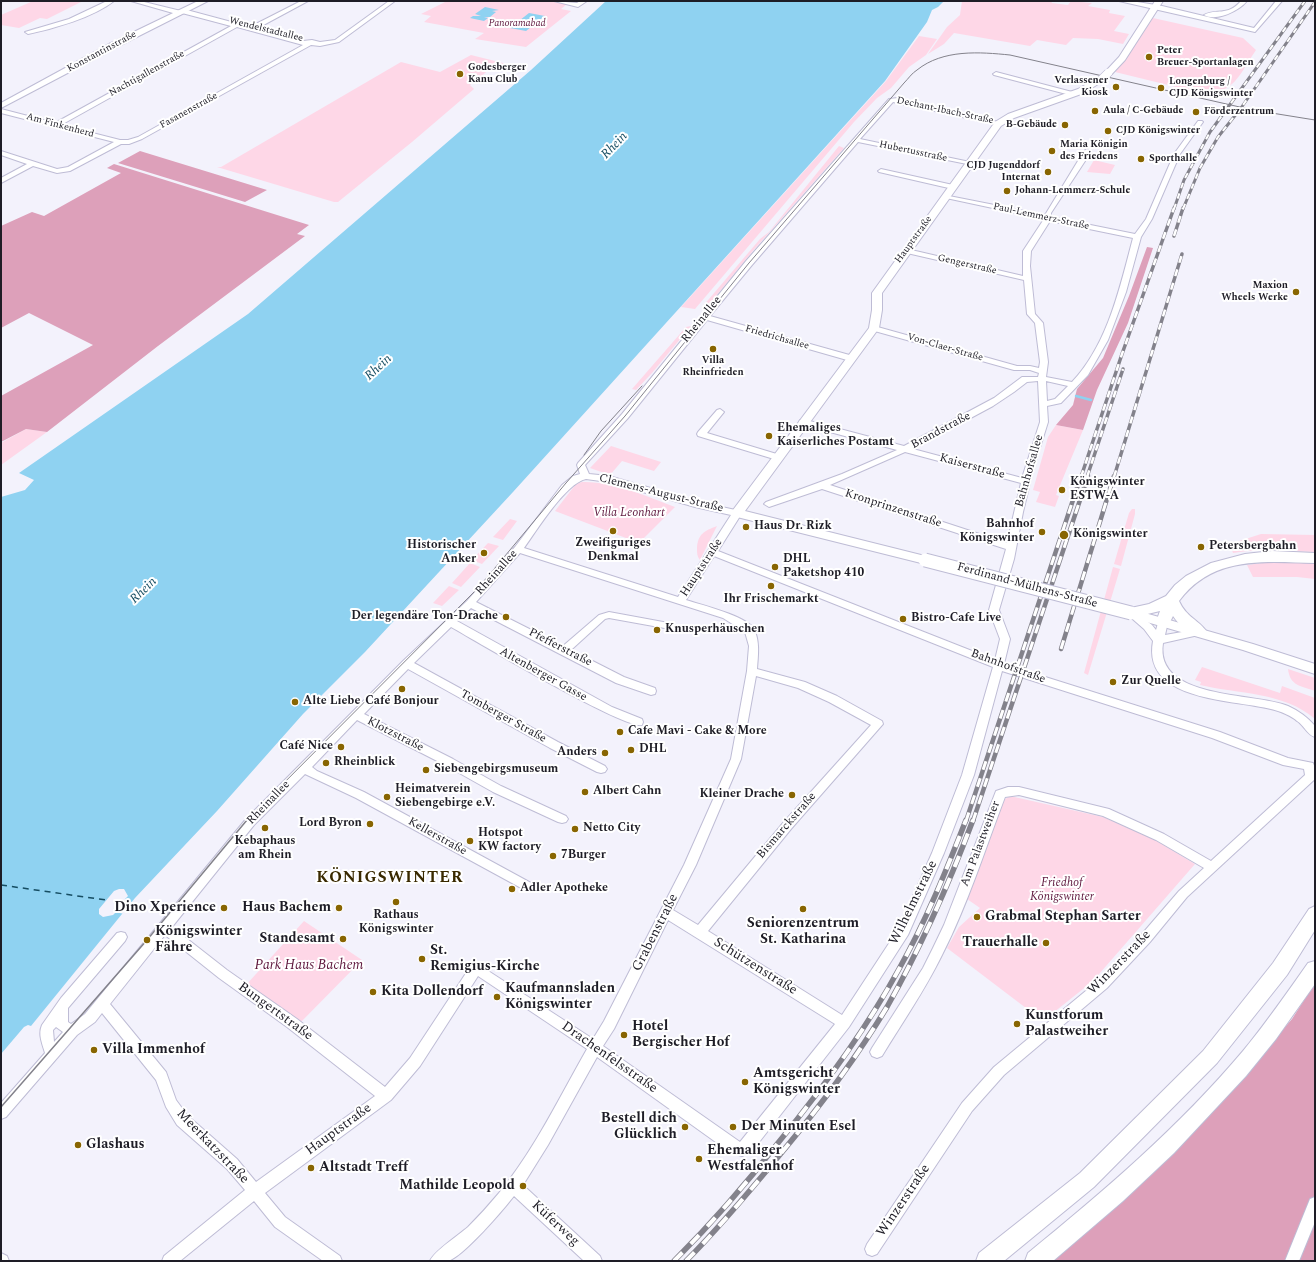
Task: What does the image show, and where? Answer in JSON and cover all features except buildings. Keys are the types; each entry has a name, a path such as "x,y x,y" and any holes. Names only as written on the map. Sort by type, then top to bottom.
{"highway":[{"path":"1131,613 1153,608 1171,600 1186,584 1202,573 1224,564 1258,557 1312,559"},
{"path":"1163,622 1171,600"},
{"path":"1171,600 1180,617 1199,632"},
{"path":"988,1261 1087,1180 1210,1057 1280,969 1315,914"},
{"path":"1036,1261 1143,1169 1210,1103 1266,1037 1315,969"}],"main road":[{"name":"Konstantinstraße","path":"1,106 114,45 204,1"},
{"name":"Hauptstraße","path":"736,513 850,358 874,328 877,310 877,293 999,123 1011,116 1074,94 1092,86 1105,76 1122,58 1157,4"},
{"path":"745,500 752,508 768,520"},
{"name":"Ferdinand-Mülhens-Straße","path":"736,513 1131,613 1199,632 1315,668"}],"street":[{"path":"28,32 52,26 77,17 111,1"},
{"path":"134,1 181,12"},
{"path":"254,28 305,1"},
{"name":"Wendelstadtallee","path":"181,12 254,28 303,43 312,42 320,44 336,41 392,1"},
{"path":"557,1 578,5 584,1"},
{"path":"1122,1 1157,4 1195,15 1217,18 1255,30 1279,1"},
{"path":"1217,18 1233,11 1244,1"},
{"name":"Wendelstadtallee","path":"181,12 254,28"},
{"name":"Nachtigallenstraße","path":"58,124 236,25"},
{"name":"Fasanenstraße","path":"33,163 57,171 70,169 120,142 129,142 140,138 312,42"},
{"path":"996,74 1074,94"},
{"name":"Dechant-Ibach-Straße","path":"891,100 898,100 999,123"},
{"name":"Rheinallee","path":"1,1113 72,1031 90,1018 102,1004 250,822 407,664 470,603 518,549 565,487 576,478 586,476 582,471 582,465 625,416 749,263 891,100"},
{"name":"Am Finkenherd","path":"1,111 58,124 120,142"},
{"path":"1043,404 1058,401 1085,374 1104,340 1122,292 1137,238 1149,219 1177,154 1200,122"},
{"name":"Hubertusstraße","path":"856,140 970,164"},
{"name":"Bahnhofsallee","path":"1001,666 1005,639 994,610 1010,559 1011,547 1026,482 1044,422 1042,374 1044,362 1039,323 1030,314 1026,266 1027,251 1048,219 1048,213 1084,158 1087,150"},
{"path":"1,153 33,163"},
{"path":"1,181 33,163"},
{"path":"881,171 953,187"},
{"name":"Paul-Lemmerz-Straße","path":"946,196 1137,238"},
{"name":"Gengerstraße","path":"907,251 1028,279"},
{"name":"Friedrichsallee","path":"704,317 850,358"},
{"name":"Von-Claer-Straße","path":"874,328 1017,368 1030,368 1042,374"},
{"path":"1017,368 1023,373 1025,379 1034,380 1042,374 1073,385"},
{"name":"Brandstraße","path":"770,504 801,494 907,449 1005,396 1025,379"},
{"path":"720,412 701,434 777,457"},
{"name":"Kaiserstraße","path":"803,422 1026,482"},
{"name":"Clemens-August-Straße","path":"586,476 609,479 713,509 736,513"},
{"name":"Kronprinzenstraße","path":"820,485 1011,547"},
{"name":"Hauptstraße","path":"713,509 724,520 724,533"},
{"name":"Hauptstraße","path":"680,602 736,513"},
{"name":"Grabenstraße","path":"437,1261 461,1243 489,1216 514,1186 555,1121 594,1047 609,1025 667,913 736,759 752,671 754,646 749,630 726,616 518,549"},
{"name":"Bahnhofstraße","path":"712,552 1001,666 1216,735 1287,762 1313,766"},
{"name":"Pfefferstraße","path":"470,603 620,680 651,692"},
{"path":"1131,613 1148,627 1158,640"},
{"path":"564,651 602,617 609,615 670,626"},
{"name":"Altenberger Gasse","path":"450,622 608,710 638,722"},
{"path":"1163,622 1158,640 1157,654 1164,670 1173,680 1194,691 1269,705 1284,710 1298,716 1315,733"},
{"path":"1158,640 1199,632"},
{"name":"Tomberger Straße","path":"407,664 554,745 601,769"},
{"name":"Wilhelmstraße","path":"742,1149 748,1145 844,1023 904,931 938,853 968,775 1001,666"},
{"name":"Bismarckstraße","path":"700,932 774,841 836,769 878,724 833,699 800,685 752,671"},
{"name":"Klotzstraße","path":"356,715 449,762 496,789 562,819"},
{"name":"Winzerstraße","path":"872,1249 966,1107 999,1071 1103,984 1184,894 1311,776 1313,766"},
{"name":"Kellerstraße","path":"304,767 313,774 360,795 486,865 528,886"},
{"name":"Am Palastweiher","path":"877,1052 928,972 941,946 1000,794 1008,791 1020,791 1105,812 1160,837 1212,867"},
{"name":"Schützenstraße","path":"667,913 700,932 844,1023"},
{"name":"Bungertstraße","path":"165,928 223,974 292,1023 386,1096"},
{"path":"52,1054 47,1040 47,1029 62,1008 121,937"},
{"name":"Hauptstraße","path":"169,1261 254,1192 386,1096 415,1062 476,968"},
{"name":"Drachenfelsstraße","path":"476,968 594,1047 736,1148 742,1149"},
{"name":"Meerkatzstraße","path":"102,1004 161,1076 171,1103 182,1120 232,1164 254,1192"},
{"path":"62,1008 61,1025 72,1031"},
{"name":"Küferweg","path":"514,1186 595,1261"},
{"path":"254,1192 280,1222 335,1261"},
{"path":"1292,1261 1315,1204"}],"green space":[{"path":"33,1 83,1 47,19 40,18 19,28 1,25 1,15"},
{"name":"Panoramabad","path":"447,1 548,1 567,4 561,9 571,11 526,47 475,39 484,33 424,22 431,16 421,14"},
{"path":"962,1 1051,1 1052,3 1068,5 1071,1 1092,3 1088,6 1110,10 1109,13 1125,16 1114,31 1129,34 1123,44 1098,39 1073,38 1066,45 1037,40 1030,46 954,33 944,44 928,54 947,27 960,15"},
{"path":"1153,18 1243,38 1256,50 1235,81 1222,90 1212,92 1201,93 1115,72 1125,60"},
{"path":"919,36 937,39 926,55 909,67 891,88 877,98 854,122 695,309 681,307 886,81"},
{"path":"471,55 507,64 497,71 490,69 470,85 474,89 338,202 217,167 221,167 401,62 440,72"},
{"path":"839,146 844,148 752,252 707,307 703,306 760,239 769,232"},
{"path":"1094,160 1115,165 1110,174 1087,172"},
{"path":"691,326 652,373 636,390 632,389 686,327"},
{"path":"1056,425 1083,430 1056,495 1059,496 1055,507 1036,502 1040,492 1033,490 1048,437"},
{"path":"26,429 47,432 1,465 1,443"},
{"path":"611,446 661,462 654,471 622,461 610,475 590,468"},
{"name":"Villa Leonhart","path":"582,482 606,484 641,494 675,507 639,543 555,511 576,484"},
{"path":"1132,509 1135,509 1135,514 1121,566 1114,564 1129,513"},
{"path":"510,519 517,521 503,540 493,537"},
{"path":"717,526 700,560 697,551 700,536 705,531"},
{"path":"1261,534 1315,535 1315,552 1264,550 1233,553 1230,544"},
{"path":"488,543 499,546 482,564 472,560"},
{"path":"1270,562 1304,562 1315,564 1315,579 1297,577 1253,577 1247,565"},
{"path":"470,563 480,567 461,587 452,583"},
{"path":"1113,567 1120,569 1088,675 1084,673"},
{"path":"449,586 459,590 442,606 433,603"},
{"path":"1202,667 1280,693 1282,686 1315,698 1315,719 1303,710 1275,699 1200,685 1201,682 1195,680"},
{"path":"1288,669 1315,678 1315,691 1294,682 1289,675"},
{"name":"Friedhof Königswinter","path":"1010,796 1103,817 1155,840 1195,864 1093,981 1043,1021 947,948 959,927 980,908 967,899 1002,801"},
{"name":"Park Haus Bachem","path":"304,921 362,960 299,1024 246,985"}],"shaded area":[{"path":"140,151 267,190 245,202 118,163"},
{"path":"114,164 309,225 297,234 305,236 158,346 47,432 26,429 1,442 1,396 93,345 29,313 1,328 1,226 32,212 44,216 121,173 107,168"},
{"path":"1147,247 1153,248 1128,323 1097,390 1083,430 1056,425 1073,405 1077,389 1103,358 1129,296"},
{"path":"1315,983 1315,1261 1050,1261 1202,1122 1292,1019"}],"water":[{"name":"Rhein","path":"606,1 944,1 932,10 927,22 885,81 513,492 365,652 303,714 217,811 135,898 31,1026 28,1025 24,1027 1,1054 1,497 25,490 34,480 19,473 248,314 531,70"},
{"path":"485,7 499,10 492,11 496,12 490,17 484,17 488,18 484,21 470,18 473,16 481,16 475,14"},
{"path":"529,13 545,16 526,31 510,28"}],"pier":[{"path":"124,889 128,896 125,899 134,903 124,914 116,912 113,915 103,917 99,914 99,909 114,891"}],"waterway":[{"path":"1076,396 1091,400"}],"ferry route":[{"path":"1,885 106,900"}],"tram line":[{"path":"246,821 479,587 566,483 625,416 749,263 910,76 927,63 950,55 974,53 1010,55 1253,110 1315,120"},
{"path":"584,455 601,431 642,386"},
{"path":"1,1107 147,940 247,820"}],"railway":[{"path":"1174,209 1184,180 1210,132 1305,1"},
{"path":"1183,209 1200,168 1218,137 1241,108 1315,2"},
{"path":"1081,477 1122,354 1174,208"},
{"path":"1174,236 1183,208"},
{"path":"1114,477 1182,254"},
{"path":"1087,477 1123,369"},
{"path":"966,821 1081,476"},
{"path":"973,821 1088,476"},
{"path":"1061,649 1114,476"},
{"path":"674,1261 715,1218 753,1174 811,1101 858,1037 886,992 918,933 966,820"},
{"path":"686,1261 734,1210 793,1139 836,1084 875,1027 923,938 954,868 973,820"}],"place":[{"name":"Peter Breuer-Sportanlagen","path":"1149,57"},
{"name":"Godesberger Kanu Club","path":"460,74"},
{"name":"Verlassener Kiosk","path":"1116,87"},
{"name":"Longenburg / CJD Königswinter","path":"1161,88"},
{"name":"Aula / C-Gebäude","path":"1095,111"},
{"name":"Förderzentrum","path":"1196,112"},
{"name":"B-Gebäude","path":"1065,125"},
{"name":"CJD Königswinter","path":"1108,131"},
{"name":"Maria Königin des Friedens","path":"1052,151"},
{"name":"Sporthalle","path":"1141,159"},
{"name":"CJD Jugenddorf Internat","path":"1048,172"},
{"name":"Johann-Lemmerz-Schule","path":"1007,191"},
{"name":"Maxion Wheels Werke","path":"1296,292"},
{"name":"Villa Rheinfrieden","path":"713,349"},
{"name":"Ehemaliges Kaiserliches Postamt","path":"769,436"},
{"name":"Königswinter ESTW-A","path":"1062,490"},
{"name":"Haus Dr. Rizk","path":"746,527"},
{"name":"Zweifiguriges Denkmal","path":"613,531"},
{"name":"Bahnhof Königswinter","path":"1042,532"},
{"name":"Königswinter","path":"1064,535"},
{"name":"Petersbergbahn","path":"1201,547"},
{"name":"Historischer Anker","path":"484,553"},
{"name":"DHL Paketshop 410","path":"775,567"},
{"name":"Ihr Frischemarkt","path":"771,586"},
{"name":"Der legendäre Ton-Drache","path":"506,617"},
{"name":"Bistro-Cafe Live","path":"903,619"},
{"name":"Knusperhäuschen","path":"657,630"},
{"name":"Zur Quelle","path":"1113,682"},
{"name":"Café Bonjour","path":"402,689"},
{"name":"Alte Liebe","path":"295,702"},
{"name":"Cafe Mavi - Cake & More","path":"620,732"},
{"name":"Café Nice","path":"341,747"},
{"name":"DHL","path":"631,750"},
{"name":"Anders","path":"605,753"},
{"name":"Rheinblick","path":"326,763"},
{"name":"Siebengebirgsmuseum","path":"426,770"},
{"name":"Albert Cahn","path":"585,792"},
{"name":"Kleiner Drache","path":"792,795"},
{"name":"Heimatverein Siebengebirge e.V.","path":"387,797"},
{"name":"Lord Byron","path":"370,824"},
{"name":"Kebaphaus am Rhein","path":"265,828"},
{"name":"Netto City","path":"575,829"},
{"name":"Hotspot KW factory","path":"470,841"},
{"name":"7Burger","path":"553,856"},
{"name":"Adler Apotheke","path":"512,889"},
{"name":"Rathaus Königswinter","path":"396,902"},
{"name":"Dino Xperience","path":"224,908"},
{"name":"Haus Bachem","path":"339,908"},
{"name":"Seniorenzentrum St. Katharina","path":"803,909"},
{"name":"Grabmal Stephan Sarter","path":"977,917"},
{"name":"Standesamt","path":"343,939"},
{"name":"Königswinter Fähre","path":"147,940"},
{"name":"Trauerhalle","path":"1046,943"},
{"name":"St. Remigius-Kirche","path":"422,959"},
{"name":"Kita Dollendorf","path":"373,992"},
{"name":"Kaufmannsladen Königswinter","path":"497,997"},
{"name":"Kunstforum Palastweiher","path":"1017,1024"},
{"name":"Hotel Bergischer Hof","path":"624,1035"},
{"name":"Villa Immenhof","path":"94,1050"},
{"name":"Amtsgericht Königswinter","path":"745,1082"},
{"name":"Bestell dich Glücklich","path":"685,1127"},
{"name":"Der Minuten Esel","path":"733,1127"},
{"name":"Glashaus","path":"78,1145"},
{"name":"Ehemaliger Westfalenhof","path":"699,1159"},
{"name":"Altstadt Treff","path":"311,1168"},
{"name":"Mathilde Leopold","path":"523,1186"}],"district":[{"name":"KÖNIGSWINTER","path":"390,879"}]}
